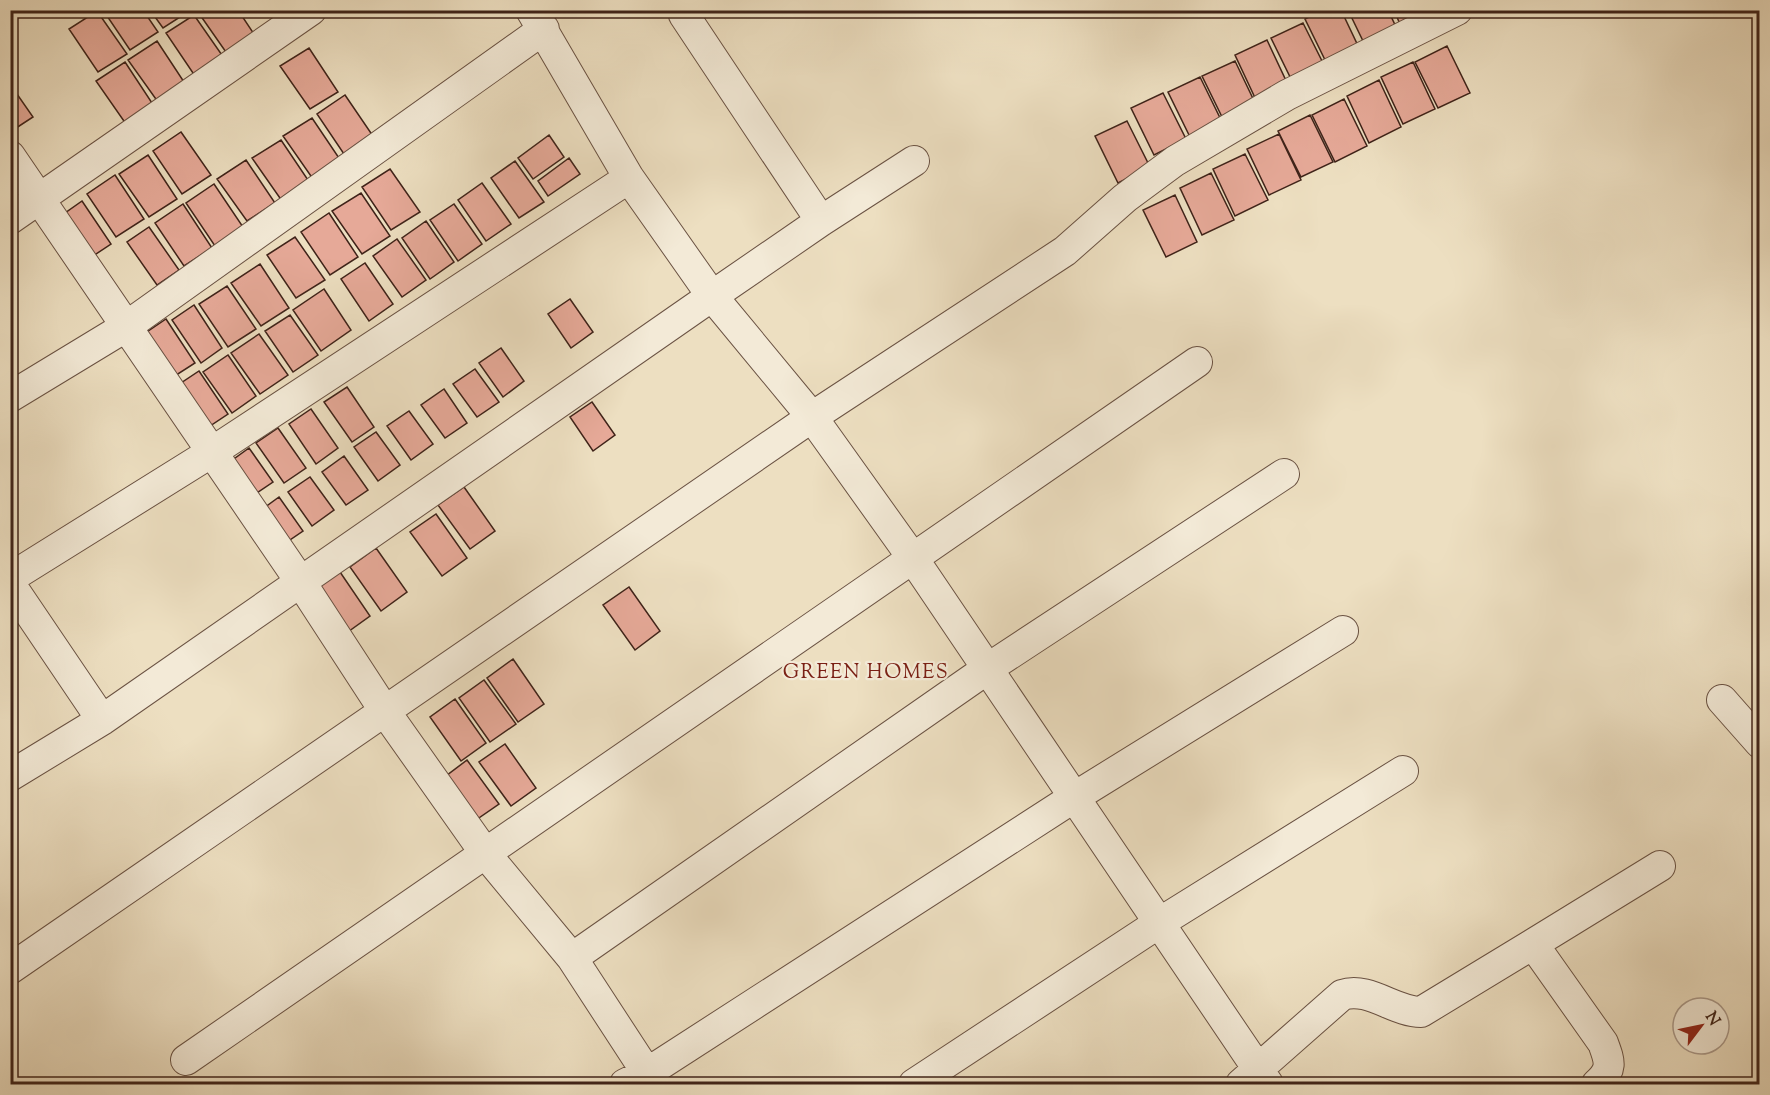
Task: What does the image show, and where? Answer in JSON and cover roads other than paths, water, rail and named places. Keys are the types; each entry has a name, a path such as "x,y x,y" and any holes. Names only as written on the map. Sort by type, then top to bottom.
{"street":[{"path":"10,219 311,10"},
{"path":"10,969 812,417 1065,251 1125,198 1175,161 1287,95 1457,10"},
{"path":"684,15 821,221"},
{"path":"10,397 127,326 537,20 628,178 712,296 812,417 912,557 1160,924 1256,1079 1342,995 1354,991 1388,1002 1409,1012 1421,1012 1660,866"},
{"path":"10,156 300,581 384,710 485,853 572,958 636,1079 1073,798 1343,631"},
{"path":"10,776 102,720 712,296 914,161"},
{"path":"10,578 212,452 628,178"},
{"path":"186,1060 1197,362"},
{"path":"572,958 987,669 1284,474"},
{"path":"10,584 102,720"},
{"path":"1722,700 1760,743"},
{"path":"914,1084 1160,924 1403,771"},
{"path":"1533,944 1603,1043 1609,1060 1607,1074 1597,1084"}],"district":[{"name":"GREEN HOMES","path":"866,673"}]}
